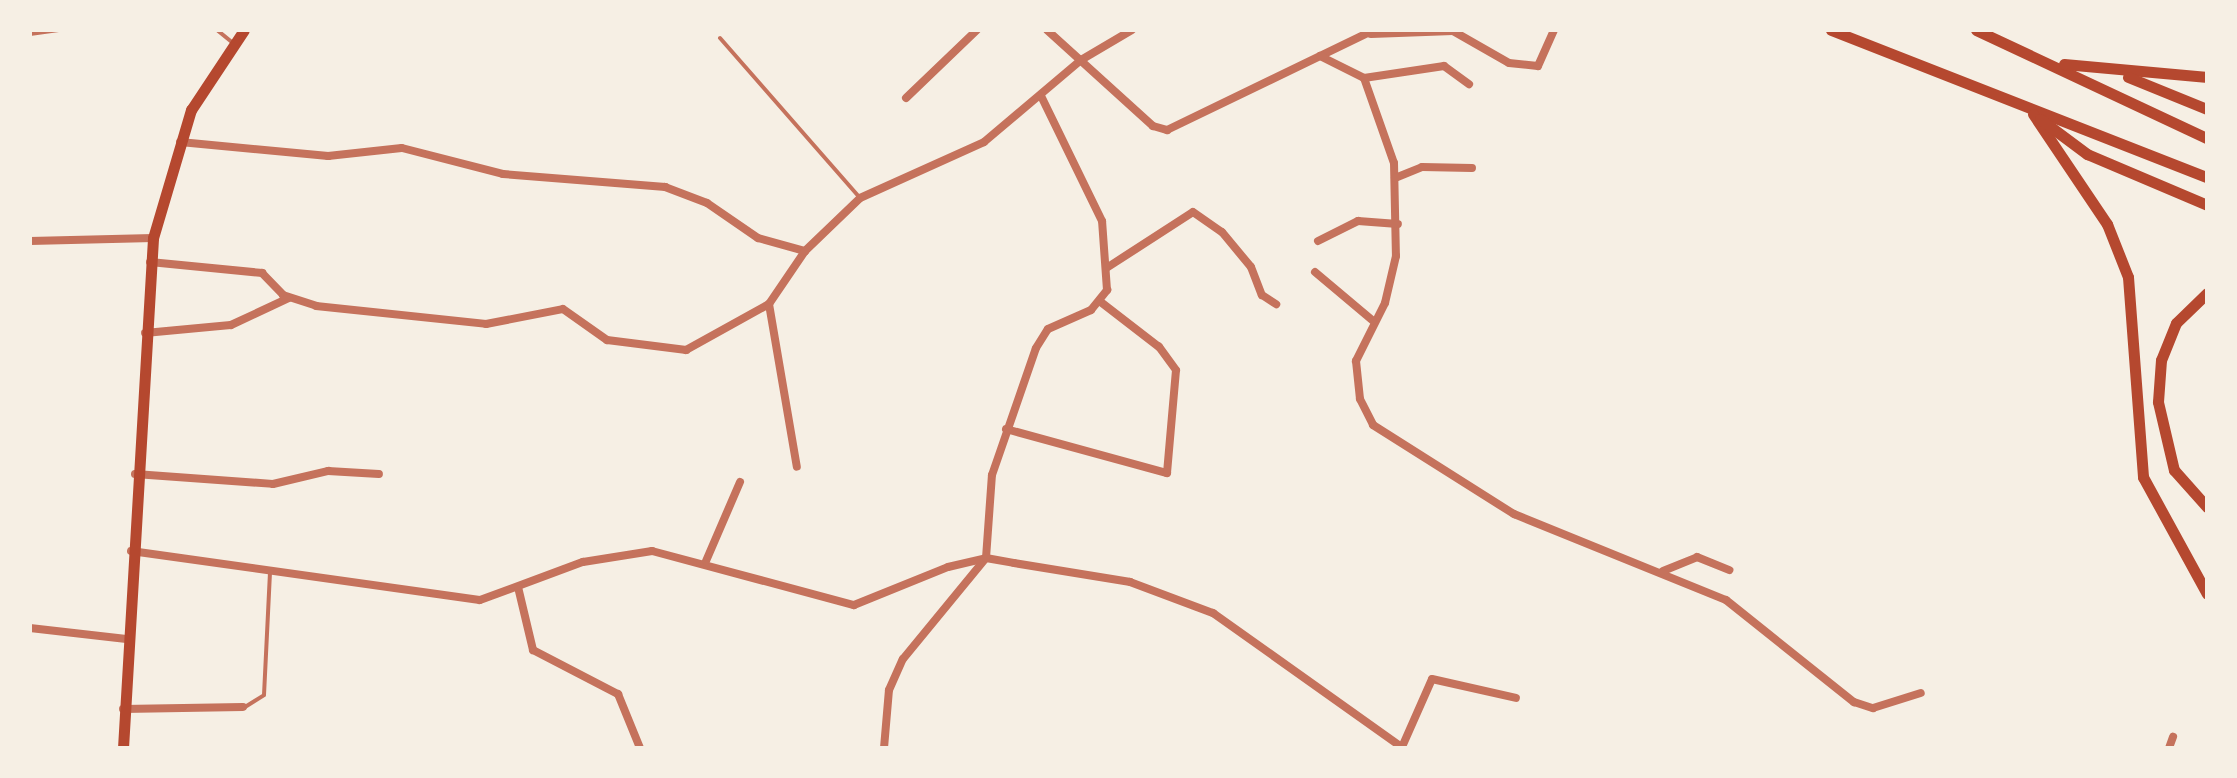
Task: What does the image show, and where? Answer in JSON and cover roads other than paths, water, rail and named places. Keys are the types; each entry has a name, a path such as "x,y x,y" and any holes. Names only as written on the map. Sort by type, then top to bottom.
{"main road":[{"path":"123,748 130,551 153,238 179,142 233,43 244,30"},
{"path":"1831,30 2033,114 2207,177"},
{"path":"1861,43 1866,30"},
{"path":"1976,30 2058,63 2112,98 2207,138"},
{"path":"2058,63 2116,73 2207,77"},
{"path":"2116,73 2207,109"},
{"path":"2033,114 2087,154 2207,205"},
{"path":"2033,114 2107,224 2128,277 2143,477 2207,594"},
{"path":"2207,293 2176,323 2161,360 2158,402 2174,470 2207,507"}],"street":[{"path":"906,98 977,30"},
{"path":"1047,30 1153,126 1167,130 1374,30"},
{"path":"144,333 231,325 289,298 486,324 563,309 603,339 674,351 707,343 769,304 805,251 860,198 984,142 1081,60 1132,30"},
{"path":"1360,35 1453,31 1509,63 1538,66 1554,30"},
{"path":"1320,56 1364,78 1444,66 1469,84"},
{"path":"1364,78 1395,178 1398,224 1385,303 1358,346 1357,379 1366,413 1383,434 1526,520 1663,571 1734,605 1854,702 1873,708 1921,693"},
{"path":"1041,96 1060,146 1095,201 1108,267 1102,303"},
{"path":"179,142 319,155 402,148 503,174 665,187 707,203 758,238 805,251"},
{"path":"1395,178 1422,167 1472,168"},
{"path":"1108,267 1193,212 1222,232 1251,267 1262,295 1276,304"},
{"path":"1318,241 1358,221 1398,224"},
{"path":"30,241 153,238"},
{"path":"150,262 262,273 289,298"},
{"path":"1315,272 1372,320"},
{"path":"884,748 889,690 903,659 986,558 992,475 1042,336 1102,303"},
{"path":"1006,429 1167,473 1176,370 1159,347 1102,303"},
{"path":"769,304 797,467"},
{"path":"135,474 273,484 328,471 379,474"},
{"path":"706,561 740,482"},
{"path":"130,551 466,600 626,553 706,561 854,605 986,558 1121,581 1194,604 1247,632 1403,748 1432,679 1516,698"},
{"path":"1663,571 1697,557 1730,570"},
{"path":"518,587 533,650 618,694 640,748"},
{"path":"30,628 126,639"},
{"path":"122,709 243,707"},
{"path":"2169,748 2173,737"}],"lane":[{"path":"30,34 59,30"},
{"path":"217,30 233,43"},
{"path":"720,38 860,198"},
{"path":"243,707 258,705 264,695 270,571"}]}
